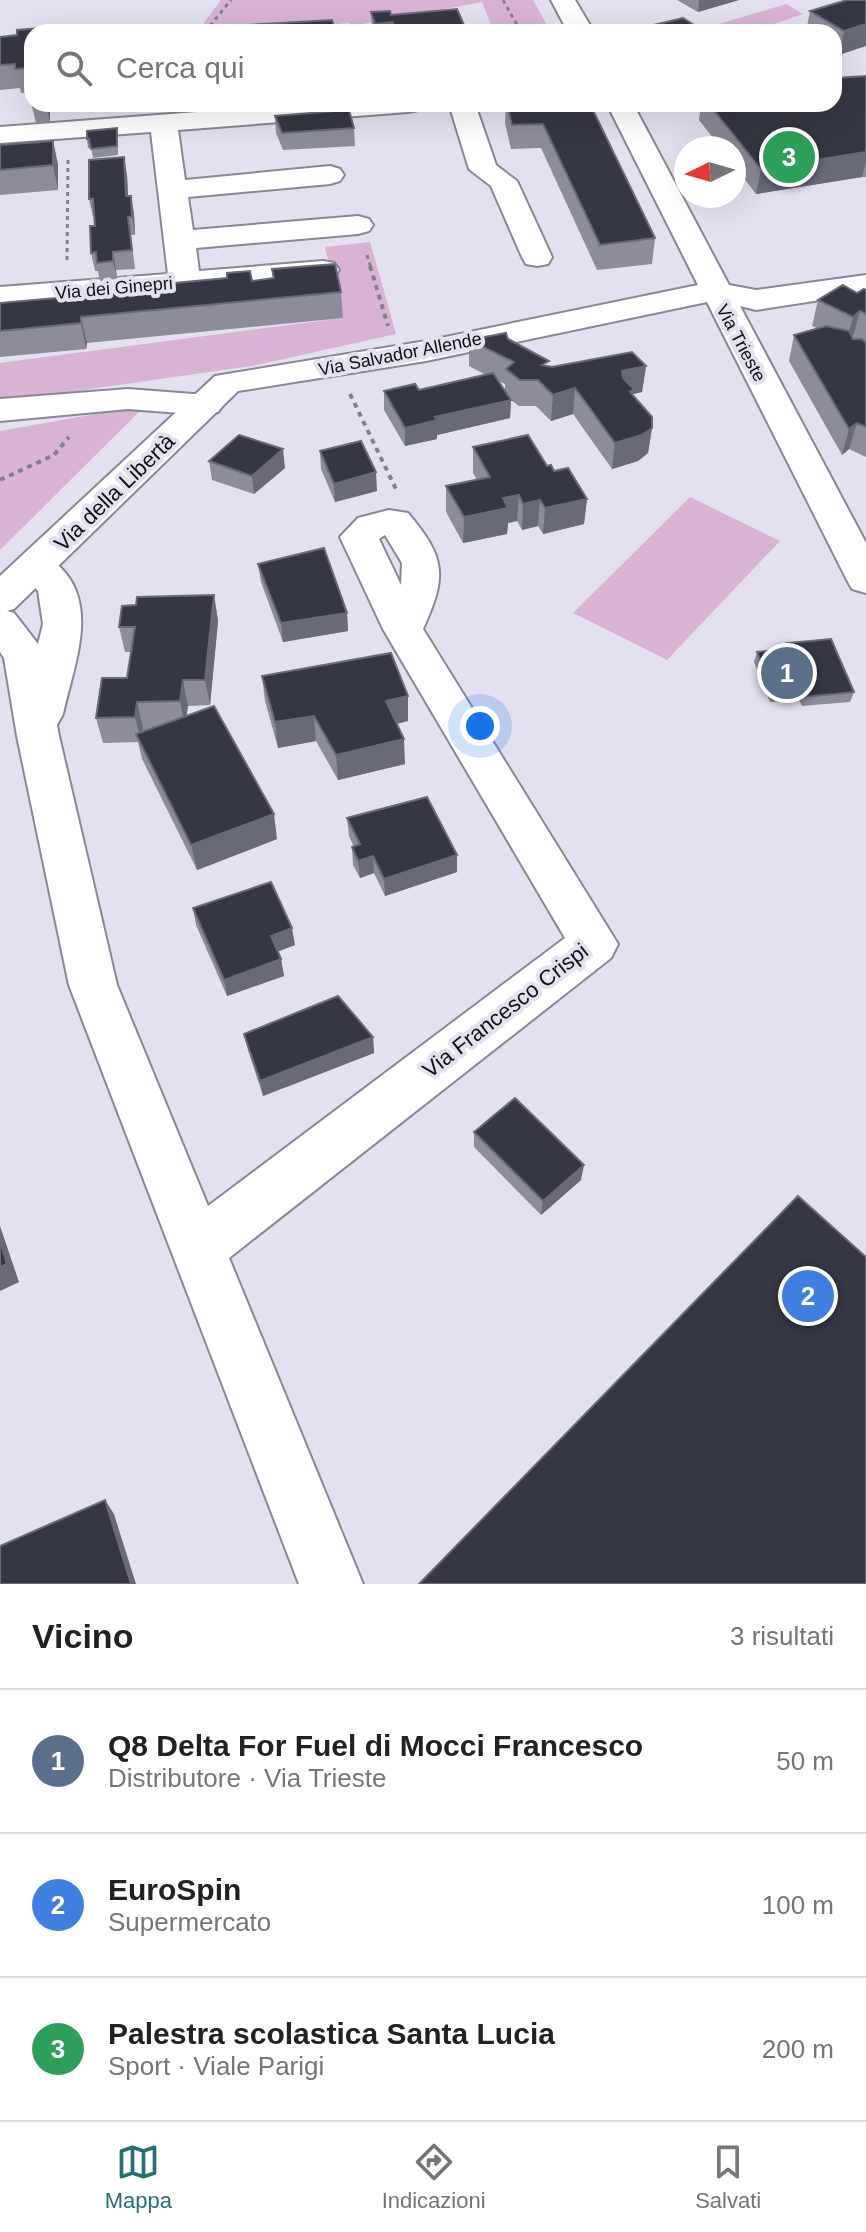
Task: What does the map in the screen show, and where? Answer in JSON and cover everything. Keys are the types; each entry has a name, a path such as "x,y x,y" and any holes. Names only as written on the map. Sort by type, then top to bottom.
{"street":[{"path":"563,0 576,24"},
{"path":"0,135 163,121 204,112"},
{"path":"465,112 483,169 503,181 537,257"},
{"name":"Via Trieste","path":"624,112 866,580"},
{"name":"Via dei Ginepri","path":"0,297 185,282 163,121"},
{"path":"172,190 330,175"},
{"path":"179,240 358,225"},
{"path":"835,259 866,255"},
{"path":"185,282 323,270"},
{"path":"715,291 742,272 758,270"},
{"path":"715,291 756,300 866,284"},
{"name":"Via Salvador Allende","path":"0,410 217,394 715,291"},
{"name":"Via della Libertà","path":"0,599 217,394"},
{"name":"Via Francesco Crispi","path":"199,1247 594,944 403,629 377,529"},
{"path":"36,566 57,587 63,624 38,736"},
{"path":"0,623 24,655 38,736 93,985 331,1584"}],"path":[{"path":"212,24 231,0"},
{"path":"503,0 516,24"},
{"path":"67,291 68,129"},
{"path":"358,225 392,339"},
{"path":"337,367 404,506 377,529"},
{"path":"0,480 54,455 85,416 86,403"}],"shaded area":[{"path":"221,0 533,0 546,24 491,24 482,2 363,24 203,24"},
{"path":"786,4 803,14 775,24 719,24"},
{"path":"370,242 396,334 257,365 0,402 0,363 342,318 325,247"},
{"path":"146,405 0,550 0,431"},
{"path":"690,497 780,541 667,660 573,613"}],"building":[{"path":"847,0 866,0 866,24 844,31 842,24 832,24 810,11"},
{"path":"457,9 464,24 375,24 371,12 390,11 391,15"},
{"path":"683,18 692,24 658,24"},
{"path":"332,20 333,24 264,24"},
{"path":"24,29 24,68 15,69 15,64 0,65 0,37 17,35 17,30"},
{"path":"866,76 866,152 761,169 746,150 746,136 735,136 715,112 842,112 842,78"},
{"path":"350,112 354,128 282,133 275,116"},
{"path":"509,112 594,112 655,238 600,245 543,124 512,125"},
{"path":"117,128 117,146 91,149 87,131"},
{"path":"53,141 53,165 0,170 0,145"},
{"path":"124,157 126,196 131,196 132,217 128,217 132,250 113,252 113,261 97,263 96,252 91,253 90,226 95,226 93,199 89,199 89,160"},
{"path":"335,264 341,292 81,317 81,323 0,331 0,303 227,278 227,273 250,271 252,281 274,278 272,269"},
{"path":"843,285 857,293 866,290 866,314 860,311 853,317 818,300"},
{"path":"826,326 849,331 853,339 862,339 866,343 866,427 857,423 849,429 794,335"},
{"path":"506,333 508,339 549,361 542,365 552,367 632,352 646,366 622,371 623,378 634,389 630,392 652,417 652,428 642,435 615,443 575,388 553,395 538,380 520,380 506,369 514,362 469,340"},
{"path":"493,373 511,400 435,417 437,420 405,428 384,391 415,384 419,390"},
{"path":"239,435 283,449 252,476 209,461"},
{"path":"528,435 547,466 551,465 554,471 568,468 587,499 545,508 540,500 523,504 519,495 503,498 508,508 464,517 446,486 490,477 473,447"},
{"path":"361,441 376,472 334,484 320,451"},
{"path":"324,548 347,613 281,623 258,564"},
{"path":"214,595 205,680 183,680 180,701 137,702 135,717 96,718 102,678 127,678 135,627 119,627 122,606 136,605 137,597"},
{"path":"831,639 854,692 805,697 802,690 773,693 757,652 790,649 787,643"},
{"path":"391,653 408,696 386,701 404,739 336,755 314,716 275,722 262,676"},
{"path":"214,706 274,814 191,845 136,734"},
{"path":"427,797 457,855 384,879 373,856 358,861 352,847 360,844 347,818"},
{"path":"271,882 292,928 271,936 281,959 224,980 193,908"},
{"path":"338,996 373,1037 260,1081 244,1034"},
{"path":"515,1098 584,1165 543,1201 474,1132"},
{"path":"798,1196 866,1257 866,1584 419,1584"},
{"path":"0,1241 7,1264 0,1267"},
{"path":"105,1500 131,1584 0,1584 0,1546"}],"place":[{"name":"Palestra scolastica Santa Lucia","path":"789,157"},
{"name":"Q8 Delta For Fuel di Mocci Francesco","path":"787,673"},
{"name":"EuroSpin","path":"808,1296"}]}
